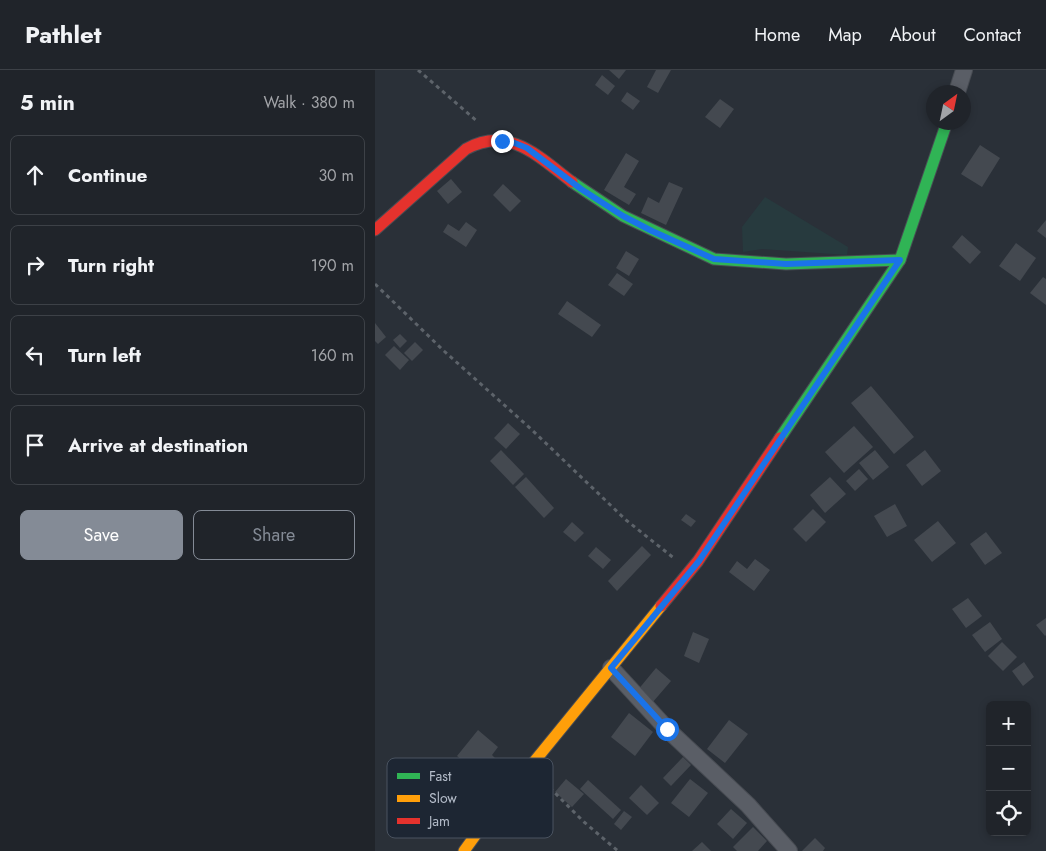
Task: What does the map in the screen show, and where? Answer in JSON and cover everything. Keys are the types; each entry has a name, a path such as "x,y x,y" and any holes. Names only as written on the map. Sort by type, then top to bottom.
{"street":[{"path":"959,85 964,70"},
{"path":"537,758 690,571 798,414 900,260 944,130"},
{"path":"375,230 466,149 477,143 493,140 512,142 527,148 581,189 623,216 714,259 786,264 900,260"},
{"path":"611,668 667,729 748,805 789,851"},
{"path":"464,851 473,838"}],"path":[{"path":"418,70 479,123"},
{"path":"375,284 444,351 531,429 626,520 690,571"},
{"path":"553,792 584,822 618,851"}],"green space":[{"path":"765,197 848,247 847,255 762,249 743,252 742,227"}],"building":[{"path":"609,70 626,70 619,79"},
{"path":"656,70 671,70 658,93 647,87"},
{"path":"602,75 615,86 608,95 595,85"},
{"path":"627,92 640,101 633,110 621,101"},
{"path":"720,99 734,109 720,128 705,117"},
{"path":"980,145 1000,158 982,187 961,174"},
{"path":"626,153 639,161 624,187 636,194 629,205 604,190"},
{"path":"451,179 462,192 448,204 437,191"},
{"path":"669,182 683,188 666,225 641,213 648,197 659,203"},
{"path":"503,184 521,201 510,212 493,195"},
{"path":"1046,220 1046,238 1037,231"},
{"path":"466,222 477,230 466,247 443,232 448,224 459,231"},
{"path":"962,235 981,252 970,264 952,247"},
{"path":"1016,243 1036,258 1020,281 999,266"},
{"path":"626,251 639,259 629,276 616,268"},
{"path":"617,273 633,284 624,296 608,285"},
{"path":"1043,277 1046,279 1046,305 1030,293"},
{"path":"567,301 601,325 592,337 558,314"},
{"path":"375,323 386,337 378,344 375,341"},
{"path":"400,334 407,341 400,348 393,340"},
{"path":"415,342 423,350 412,361 404,353"},
{"path":"394,346 409,360 400,370 385,355"},
{"path":"871,386 914,437 894,454 851,403"},
{"path":"508,423 520,434 506,449 494,438"},
{"path":"854,426 873,447 844,473 825,452"},
{"path":"501,450 524,474 513,485 490,461"},
{"path":"875,450 889,467 873,480 859,463"},
{"path":"925,450 941,471 922,486 906,465"},
{"path":"859,469 868,479 855,491 846,481"},
{"path":"526,477 554,508 544,518 515,487"},
{"path":"830,477 846,494 825,513 810,495"},
{"path":"895,504 907,526 887,537 874,516"},
{"path":"813,509 826,522 806,542 793,529"},
{"path":"686,514 696,521 691,527 681,520"},
{"path":"938,521 956,543 932,562 914,540"},
{"path":"572,522 584,533 575,542 563,532"},
{"path":"986,532 1002,553 985,565 970,544"},
{"path":"642,546 651,555 617,591 608,581"},
{"path":"596,547 611,560 603,569 588,556"},
{"path":"755,559 770,570 754,591 729,572 737,561 747,569"},
{"path":"968,598 982,616 966,628 952,609"},
{"path":"1046,618 1046,635 1045,636 1036,625"},
{"path":"990,622 1002,639 985,652 972,635"},
{"path":"693,632 709,639 699,663 684,656"},
{"path":"1002,642 1017,657 1003,671 988,656"},
{"path":"1024,662 1034,677 1023,686 1012,671"},
{"path":"656,668 671,681 652,703 637,691"},
{"path":"629,713 653,732 635,756 611,737"},
{"path":"729,720 748,734 725,763 707,749"},
{"path":"478,730 498,747 492,755 495,758 459,758 457,756"},
{"path":"683,757 691,765 671,786 663,778"},
{"path":"566,779 584,794 572,807 555,792"},
{"path":"690,779 708,793 689,817 671,803"},
{"path":"588,780 621,810 613,819 580,789"},
{"path":"641,785 659,803 647,815 629,798"},
{"path":"731,809 747,823 733,839 717,824"},
{"path":"624,811 632,817 621,830 614,824"},
{"path":"753,827 767,841 758,851 737,851 733,847"},
{"path":"815,838 825,848 823,851 802,851"},
{"path":"702,842 711,851 692,851"}],"traffic: fast":[{"path":"780,438 900,260 944,130"},
{"path":"572,182 623,216 714,259 786,264 900,260"}],"traffic: slow":[{"path":"537,758 661,606"},
{"path":"464,851 473,838"}],"traffic: jam":[{"path":"375,230 466,149 482,143 510,142 523,147 548,163 572,182"},
{"path":"661,606 698,561 780,438"}],"route":[{"path":"502,141 512,142 527,148 581,189 623,216 714,259 786,264 900,260 699,561 611,668 667,729"}]}
